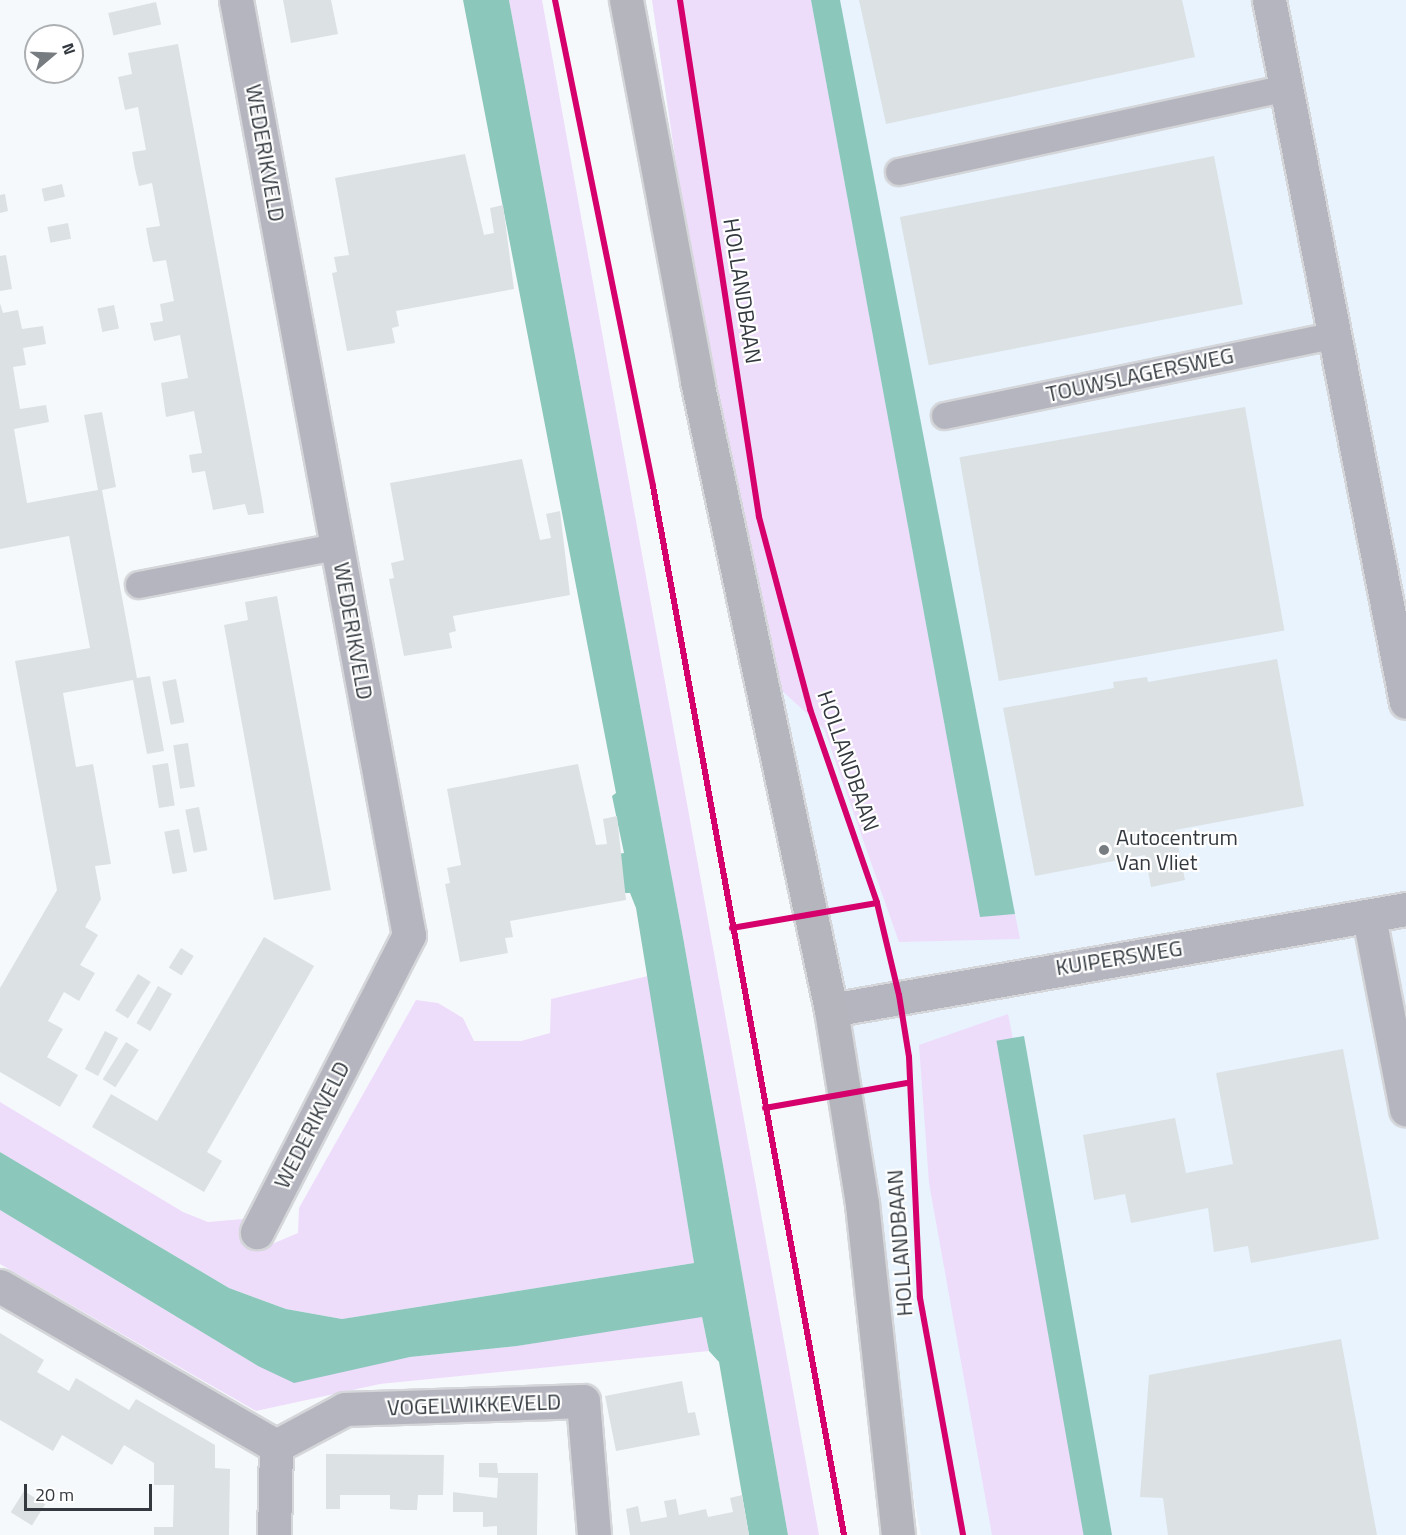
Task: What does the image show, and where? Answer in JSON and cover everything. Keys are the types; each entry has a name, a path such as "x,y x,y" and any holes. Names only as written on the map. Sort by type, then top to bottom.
{"street":[{"name":"WEDERIKVELD","path":"236,0 409,935 257,1232"},
{"name":"HOLLANDBAAN","path":"626,0 697,381 831,1010 862,1204 898,1535"},
{"path":"1269,0 1406,702"},
{"name":"KUIPERSWEG","path":"831,1010 1406,909"},
{"path":"1369,917 1406,1109"},
{"path":"0,1287 276,1446 274,1535"},
{"name":"VOGELWIKKEVELD","path":"276,1446 345,1409 583,1401 594,1535"}],"lane":[{"path":"899,172 1286,88"},
{"name":"TOUWSLAGERSWEG","path":"945,416 1335,334"},
{"path":"139,585 337,547"}],"shaded area":[{"path":"463,0 509,0 683,937 788,1535 749,1535 719,1362 709,1351 702,1317 517,1346 410,1357 294,1383 258,1366 0,1210 0,1152 229,1288 286,1309 342,1319 694,1263 636,908 630,893 625,893 618,854 624,853 612,796 616,793"},
{"path":"509,0 542,0 819,1535 788,1535 683,937"},
{"path":"652,0 1406,0 1406,1535 921,1535 743,624"},
{"path":"652,0 811,0 980,916 1015,914 1020,939 899,942 824,729 779,688 696,298"},
{"path":"811,0 840,0 1015,914 980,917"},
{"path":"648,976 694,1263 342,1319 286,1309 229,1288 0,1152 0,1102 183,1212 208,1222 243,1219 255,1246 265,1247 298,1233 299,1208 416,1000 438,1003 463,1018 474,1041 521,1041 550,1033 551,999"},
{"path":"1008,1014 1013,1039 997,1044 1091,1535 992,1535 929,1183 919,1045"},
{"path":"1024,1036 1112,1535 1084,1535 996,1041"},
{"path":"0,1210 258,1366 353,1368 410,1357 517,1346 676,1318 702,1317 709,1351 380,1384 256,1411 0,1264"}],"building":[{"path":"283,0 331,0 338,34 291,43"},
{"path":"859,0 1182,0 1195,57 886,124"},
{"path":"156,2 161,24 113,35 108,13"},
{"path":"178,44 264,513 248,515 245,504 213,510 205,471 192,473 189,455 202,453 194,411 166,417 161,383 188,378 180,335 154,341 150,323 163,321 160,304 174,301 166,260 153,262 149,245 146,228 160,226 152,183 139,186 135,169 132,152 146,150 138,107 125,110 118,77 132,74 128,53"},
{"path":"465,154 484,235 494,233 490,208 503,205 514,289 396,311 399,326 392,328 395,343 347,351 332,273 337,272 334,257 349,255 335,178"},
{"path":"1214,156 1243,304 929,365 900,217"},
{"path":"62,184 65,197 44,201 42,189"},
{"path":"5,194 8,211 0,213 0,195"},
{"path":"68,223 71,239 50,243 47,227"},
{"path":"6,255 12,289 0,291 0,256"},
{"path":"0,303 3,313 18,310 22,329 43,326 46,344 23,348 26,365 13,367 20,409 46,405 49,422 14,429 27,503 98,490 84,415 102,412 116,487 102,490 137,678 150,676 164,751 147,754 133,680 63,693 76,767 93,764 111,864 95,866 101,899 85,927 98,935 80,965 95,973 79,1001 64,992 48,1021 63,1029 47,1057 78,1075 60,1107 0,1072 0,988 57,890 15,661 90,648 69,536 0,549"},
{"path":"114,305 119,328 102,332 97,309"},
{"path":"1245,407 1284,631 999,681 959,457"},
{"path":"522,459 540,540 551,538 546,514 560,511 570,595 453,616 456,631 449,633 452,648 404,656 389,579 394,578 391,563 404,560 390,483"},
{"path":"277,596 331,890 274,900 224,625 248,620 245,602"},
{"path":"1277,659 1304,806 1175,830 1185,880 1151,887 1145,855 1035,876 1003,708 1114,688 1113,682 1147,677 1148,682"},
{"path":"176,679 184,722 171,725 162,682"},
{"path":"188,743 195,786 180,789 173,745"},
{"path":"168,763 175,805 159,808 152,766"},
{"path":"578,764 596,845 607,844 603,819 617,816 626,900 510,921 513,937 505,938 508,953 460,962 445,884 450,883 447,868 461,865 447,789"},
{"path":"199,807 207,850 194,853 185,810"},
{"path":"179,829 187,871 172,874 164,832"},
{"path":"264,937 314,966 207,1152 222,1161 204,1192 92,1127 111,1094 157,1121"},
{"path":"181,948 194,956 182,975 169,968"},
{"path":"138,974 151,982 128,1018 115,1010"},
{"path":"158,986 172,994 150,1031 137,1023"},
{"path":"105,1031 118,1038 98,1076 85,1069"},
{"path":"126,1042 139,1050 115,1087 103,1079"},
{"path":"1343,1049 1379,1239 1251,1263 1248,1246 1214,1252 1208,1208 1131,1223 1125,1194 1094,1200 1083,1135 1175,1118 1186,1173 1233,1164 1216,1073"},
{"path":"0,1333 44,1360 37,1372 69,1391 76,1378 129,1410 136,1399 215,1445 215,1468 230,1469 229,1535 154,1535 154,1527 173,1527 174,1485 154,1485 154,1463 124,1445 112,1465 62,1435 53,1451 0,1420"},
{"path":"1341,1339 1377,1535 1168,1535 1163,1498 1140,1497 1149,1375"},
{"path":"682,1381 688,1413 695,1412 700,1435 616,1451 605,1396"},
{"path":"326,1454 444,1455 443,1495 418,1495 417,1510 403,1510 390,1509 390,1495 340,1495 340,1509 326,1509"},
{"path":"479,1463 497,1463 498,1473 538,1473 537,1535 497,1535 497,1526 483,1527 483,1512 453,1512 453,1492 497,1498 498,1478 479,1477"},
{"path":"24,1491 45,1504 32,1525 11,1512"},
{"path":"742,1495 749,1535 630,1535 626,1509 638,1506 641,1522 667,1517 664,1501 676,1499 679,1515 706,1509 708,1517 733,1512 730,1498"}],"cycle path":[{"path":"555,0 653,486 844,1535"},
{"path":"680,0 759,517 810,709 877,903 899,995 909,1057 920,1298 963,1535"},
{"path":"732,928 877,903"},
{"path":"765,1108 907,1083"}],"place":[{"name":"Autocentrum Van Vliet","path":"1104,850"}]}
